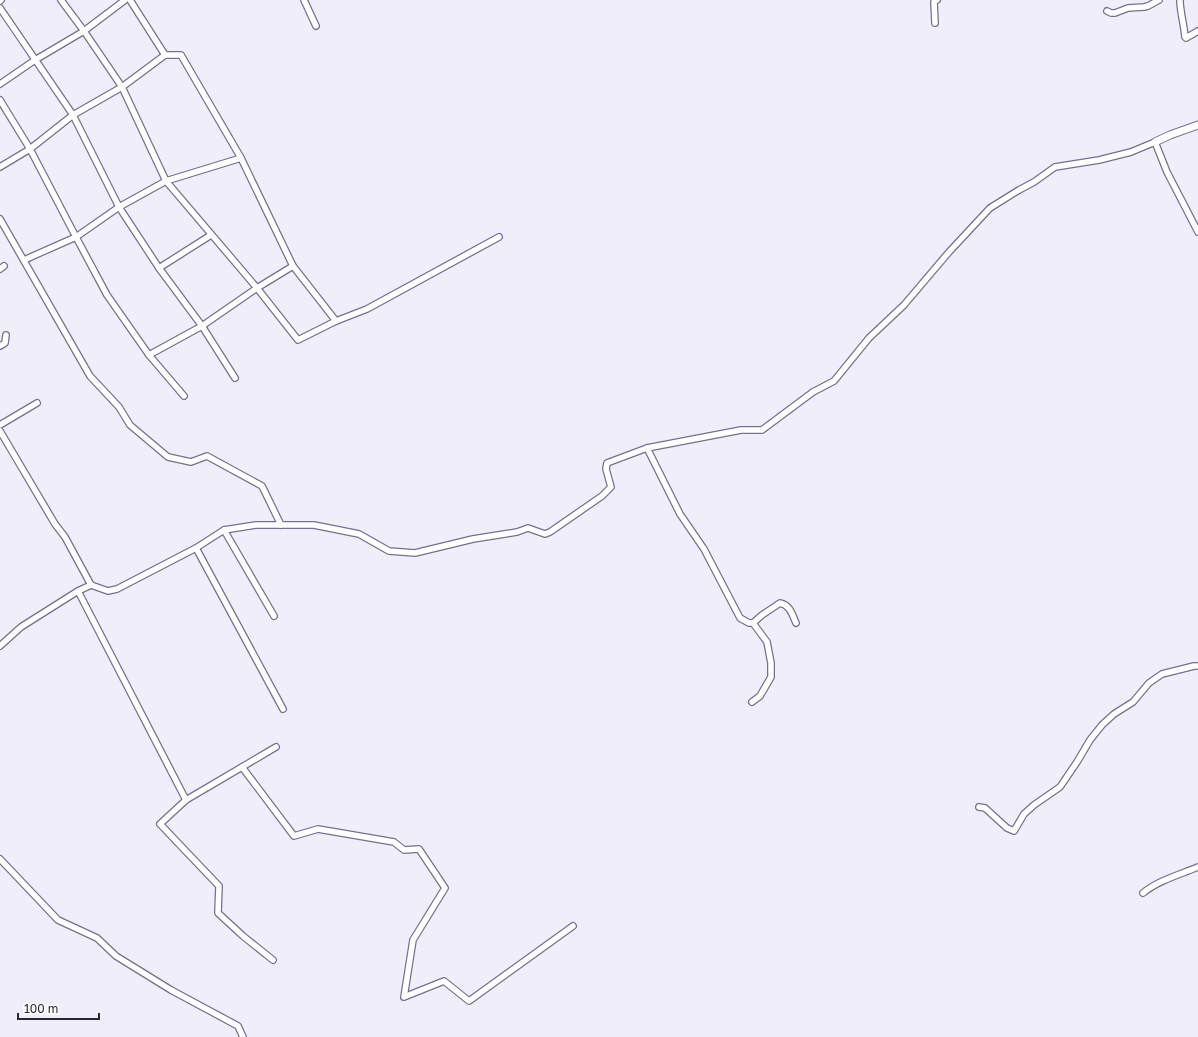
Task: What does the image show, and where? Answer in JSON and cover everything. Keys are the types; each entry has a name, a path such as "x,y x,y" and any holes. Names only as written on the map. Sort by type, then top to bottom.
{"street":[{"path":"61,0 122,87 166,181 257,288 298,340 336,321 367,309 499,237"},
{"path":"0,84 35,60 84,31 125,0"},
{"path":"130,0 165,55"},
{"path":"304,0 316,26"},
{"path":"935,23 934,2 937,0"},
{"path":"1107,11 1115,13 1128,8 1144,7 1159,0"},
{"path":"1180,0 1186,38 1198,31"},
{"path":"0,8 73,115 119,207 159,268 202,326 235,378"},
{"path":"0,167 30,149 73,115 122,87 165,55 180,55 241,158 293,266 336,321"},
{"path":"0,100 30,149 107,295 149,355 184,396"},
{"path":"0,431 54,524 65,537 92,585 108,591 117,589 196,548 224,530 256,525 314,525 359,534 389,551 415,554 473,539 517,532 528,528 545,534 595,501 611,487 606,469 607,463 647,448 741,430 762,430 813,392 834,381 869,338 904,305 949,252 990,208 1034,182 1055,167 1099,160 1131,152 1198,125"},
{"path":"1155,142 1167,172 1198,232"},
{"path":"24,260 76,237 119,207 166,181 241,158"},
{"path":"0,219 90,376 119,407 130,425 168,457 191,462 207,456 262,486 281,525"},
{"path":"159,268 211,235"},
{"path":"149,355 202,326 257,288 293,266"},
{"path":"0,346 5,343 6,335"},
{"path":"0,425 37,403"},
{"path":"647,448 680,514 704,549 740,618 749,623 753,623 767,642 771,663 771,677 760,696 752,702"},
{"path":"224,530 274,616"},
{"path":"196,548 283,709"},
{"path":"0,646 21,627 78,591 92,585"},
{"path":"78,591 186,800"},
{"path":"753,623 780,603 785,604 789,608 796,623"},
{"path":"979,807 985,808 1007,828 1014,830 1024,814 1034,805 1060,787 1090,740 1102,725 1114,714 1133,702 1149,683 1162,674 1198,666"},
{"path":"273,960 243,936 218,913 219,886 160,824 186,800 276,747"},
{"path":"242,767 294,836 318,829 394,842 404,850 419,849 445,888 413,940 404,997 444,981 469,1001 573,926"},
{"path":"0,859 58,920 97,938 116,956 171,990 238,1026 243,1037"},
{"path":"1143,893 1149,888 1168,878 1198,867"}]}
